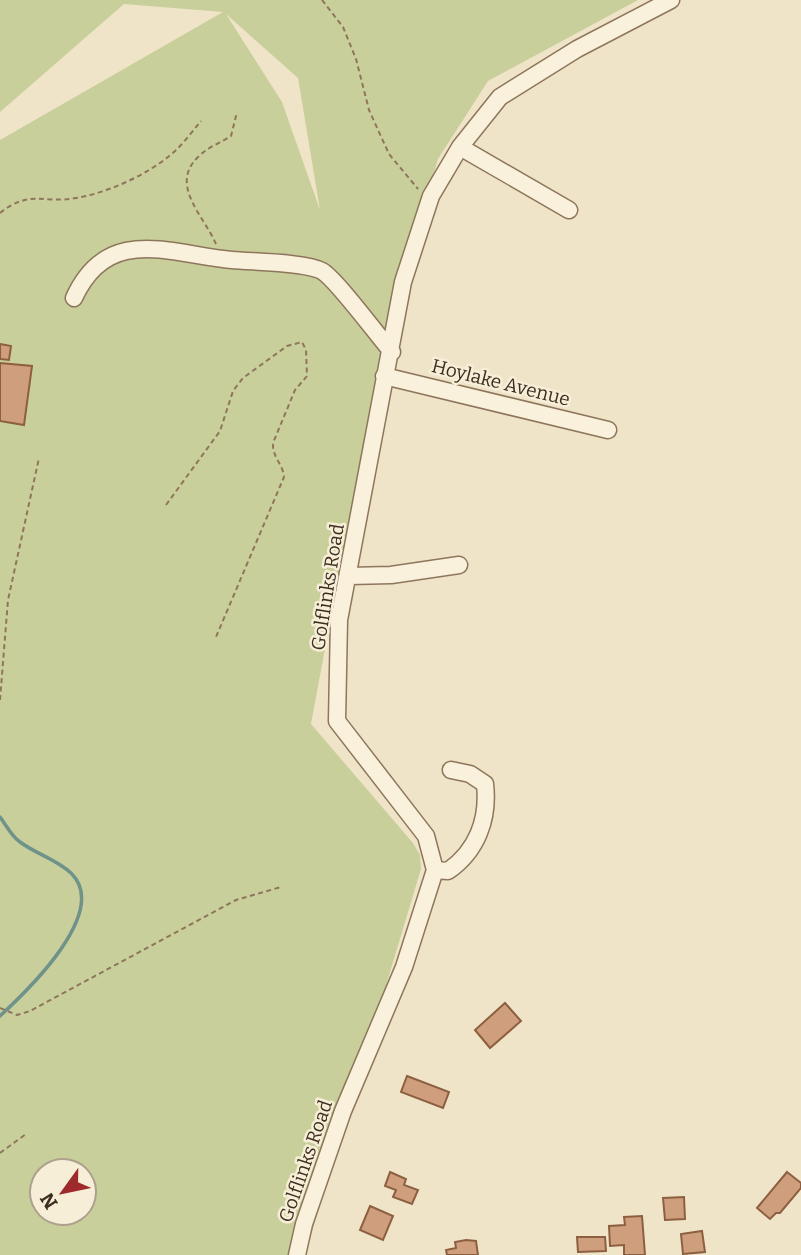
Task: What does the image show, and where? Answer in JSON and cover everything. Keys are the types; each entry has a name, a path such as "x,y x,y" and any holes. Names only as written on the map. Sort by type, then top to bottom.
{"street":[{"name":"Golflinks Road","path":"297,1255 304,1224 339,1124 404,967 435,870 426,836 337,720 339,620 384,376 392,352 403,282 431,196 460,147 500,97 577,49 671,0"},
{"path":"460,147 569,210"},
{"path":"74,298 93,267 121,253 166,248 228,260 284,264 322,271 392,352"},
{"name":"Hoylake Avenue","path":"384,376 608,430"},
{"path":"349,576 404,573 459,565"},
{"path":"435,870 448,871 459,864 480,836 487,804 485,784 470,774 450,770"}],"path":[{"path":"323,0 343,27 356,58 369,110 389,154 418,189 431,196"},
{"path":"219,251 185,184 187,170 198,157 231,136 237,112"},
{"path":"0,213 18,200 32,197 78,198 126,180 170,155 201,121"},
{"path":"166,505 220,431 233,391 243,378 252,368 287,346 302,342 306,351 307,376 295,390 273,443 272,451 284,469 284,477 216,637"},
{"path":"0,700 8,600 39,458"},
{"path":"0,1008 14,1013 30,1011 236,900 281,887"},
{"path":"0,1153 26,1134"}],"green space":[{"path":"0,0 638,0 488,81 438,159 379,359 311,724 413,843 420,855 421,869 305,1255 0,1255 0,140 223,12 124,4 0,112","holes":["226,14 298,78 320,210 282,102"]}],"building":[{"path":"0,344 11,346 9,360 0,359"},
{"path":"0,363 32,366 24,425 0,421"},
{"path":"505,1003 521,1021 490,1048 475,1030"},
{"path":"407,1076 449,1092 443,1108 401,1092"},
{"path":"390,1172 406,1179 404,1185 418,1190 412,1204 393,1197 396,1190 385,1186"},
{"path":"787,1172 801,1183 801,1188 780,1213 770,1219 757,1208"},
{"path":"684,1197 685,1219 665,1220 663,1198"},
{"path":"370,1206 393,1216 383,1240 360,1230"},
{"path":"642,1216 645,1255 624,1255 624,1245 610,1246 609,1226 625,1225 624,1217"},
{"path":"702,1231 705,1252 683,1254 681,1234"},
{"path":"577,1237 605,1237 606,1251 578,1252"},
{"path":"476,1241 478,1255 447,1255 446,1250 456,1248 455,1242"}],"waterway":[{"path":"0,817 17,840 71,873 80,889 80,908 73,929 60,950 28,989 0,1016"}]}
